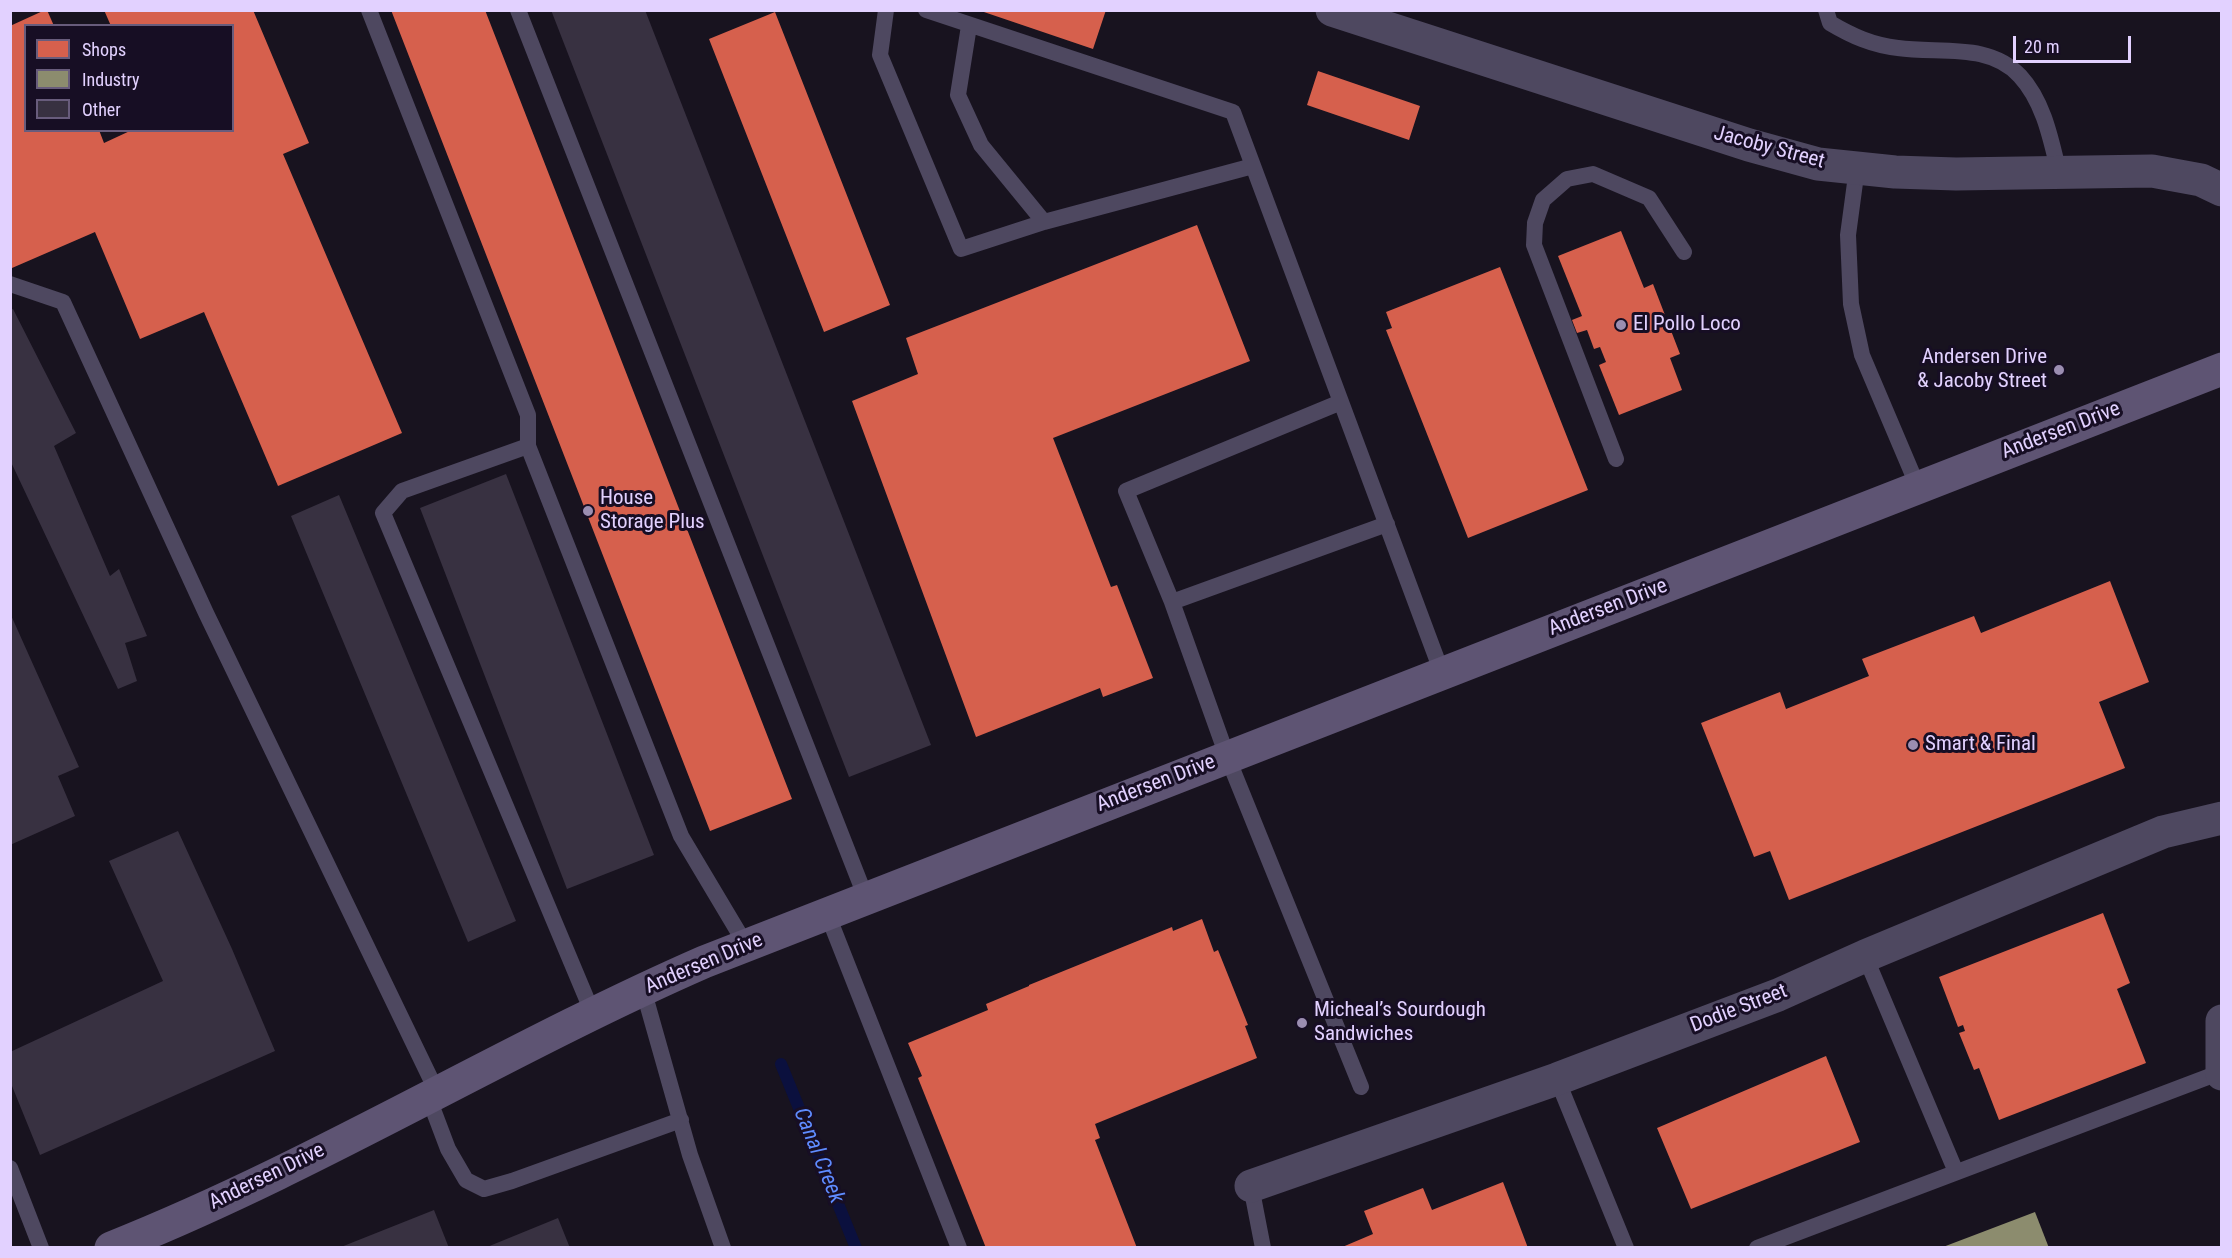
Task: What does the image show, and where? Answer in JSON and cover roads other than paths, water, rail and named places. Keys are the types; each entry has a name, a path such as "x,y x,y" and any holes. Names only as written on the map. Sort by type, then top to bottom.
{"main road":[{"name":"Andersen Drive","path":"111,1248 242,1191 643,989 746,945 2222,369"}],"street":[{"name":"Jacoby Street","path":"1332,10 1749,145 1818,164 1895,172 1956,174 2152,171 2201,180 2222,190"},
{"name":"Dodie Street","path":"1251,1186 1557,1079 1778,995 1865,956 2163,832 2222,818"},
{"path":"2221,1073 2222,1021"}],"lane":[{"path":"369,10 528,415 528,446 681,836 746,945"},
{"path":"518,10 866,898"},
{"path":"886,10 880,55 961,249 1044,222 1253,166"},
{"path":"926,10 1233,112 1442,673"},
{"path":"1826,10 1830,23 1856,39 1897,48 1977,53 1997,59 2020,75 2034,96 2046,121 2059,173"},
{"path":"969,26 958,95 981,145 1044,222"},
{"path":"1857,168 1848,236 1851,304 1862,355 1918,487"},
{"path":"1616,459 1534,245 1535,223 1543,200 1567,179 1593,174 1649,198 1684,252"},
{"path":"10,284 63,302 206,613 433,1094 448,1149 466,1180 484,1189 681,1120"},
{"path":"1341,402 1126,491 1172,602 1227,756 1361,1087"},
{"path":"528,446 402,491 383,513 593,1014"},
{"path":"1172,602 1387,524"},
{"path":"827,913 959,1248"},
{"path":"1865,956 1956,1172"},
{"path":"643,989 690,1155 723,1248"},
{"path":"1757,1248 2221,1073"},
{"path":"1557,1079 1626,1248"},
{"path":"10,1168 41,1248"},
{"path":"1251,1186 1263,1248"}],"waterway":[{"name":"Canal Creek","path":"781,1064 856,1248"}],"place":[{"name":"El Pollo Loco","path":"1621,325"},
{"name":"Andersen Drive & Jacoby Street","path":"2059,370"},
{"name":"House Storage Plus","path":"588,511"},
{"name":"Smart & Final","path":"1913,745"},
{"name":"Micheal’s Sourdough Sandwiches","path":"1302,1023"}]}
